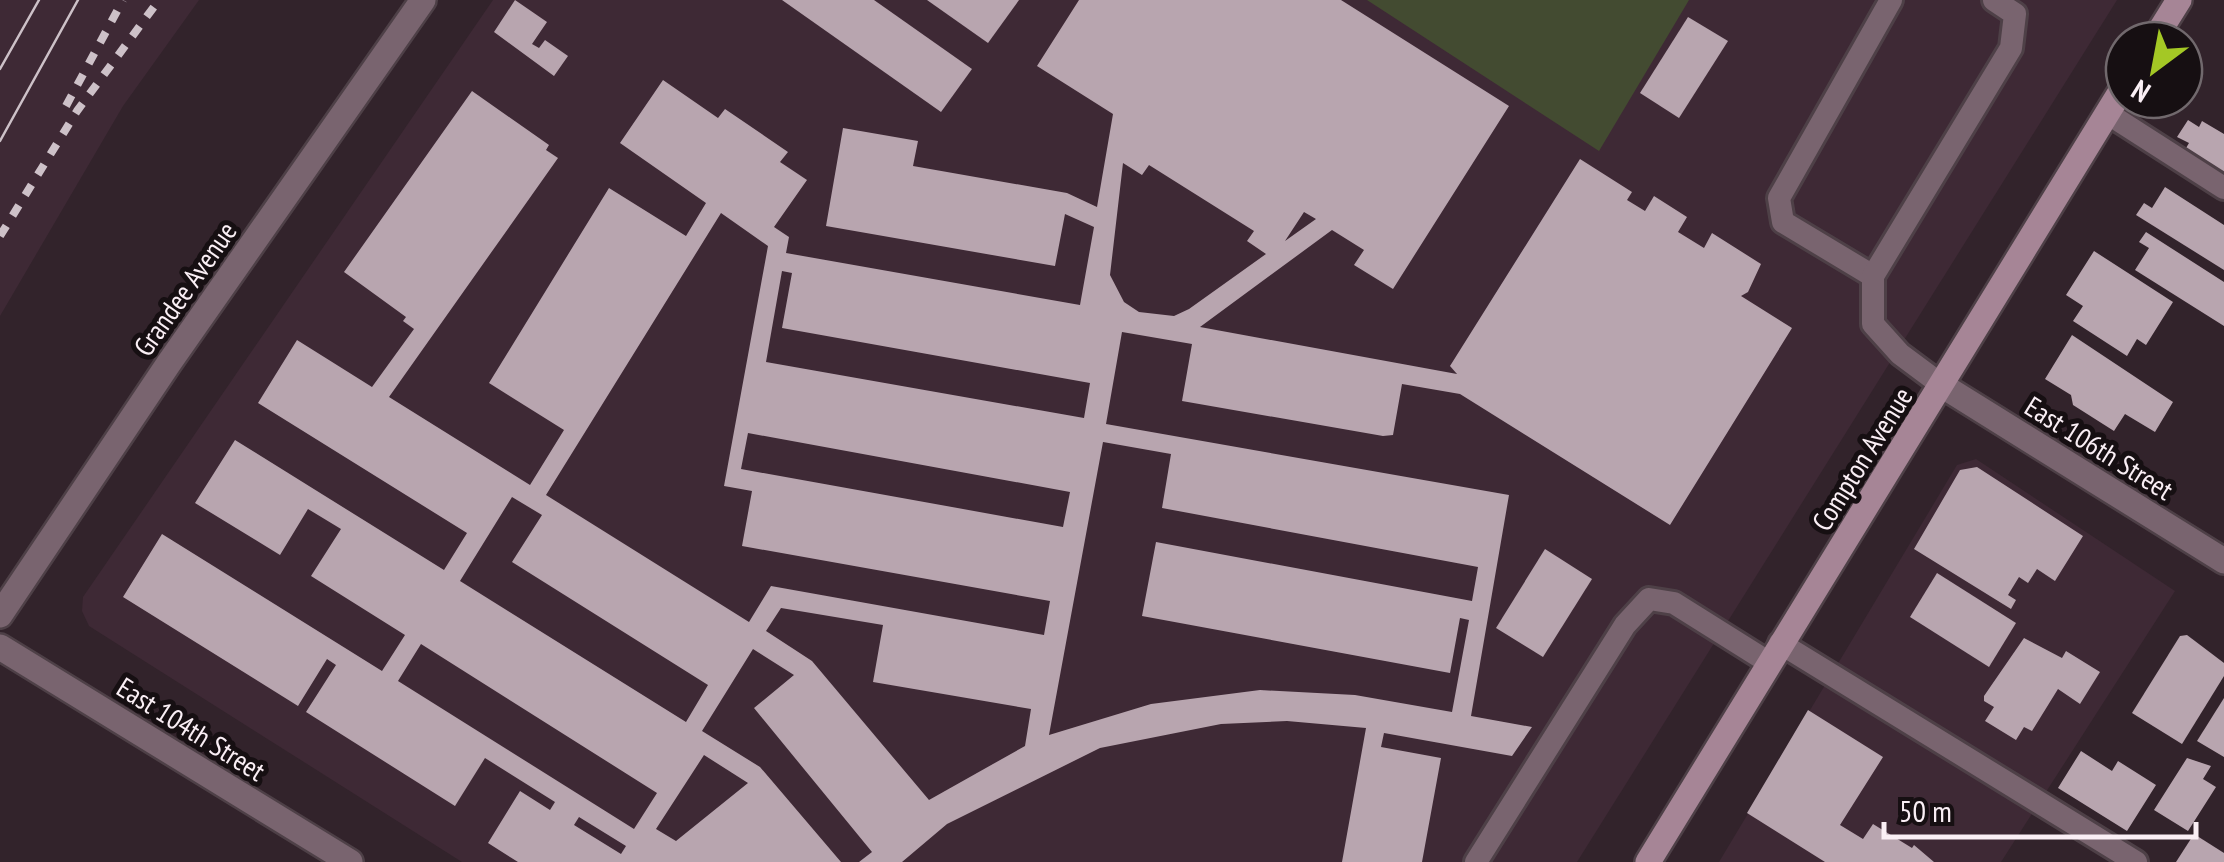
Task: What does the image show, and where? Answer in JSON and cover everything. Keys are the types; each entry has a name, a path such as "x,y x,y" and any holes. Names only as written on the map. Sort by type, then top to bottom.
{"main road":[{"name":"Compton Avenue","path":"1648,862 2104,118"}],"street":[{"name":"Grandee Avenue","path":"0,615 168,364 423,0"},
{"name":"East 106th Street","path":"1943,386 2224,560"},
{"name":"East 104th Street","path":"0,647 350,862"}],"lane":[{"path":"1873,276 1783,222 1779,198 1892,0"},
{"path":"1943,386 1900,354 1874,324 1873,276 2010,48 2015,14 1994,0"},
{"path":"2118,120 2224,188"},
{"path":"1476,862 1624,624 1649,599 1674,604 1774,653 2136,862"}],"shaded area":[{"path":"0,0 199,0 123,106 0,316"},
{"path":"493,0 2117,0 1577,862 462,862 89,626 82,611 83,597"},
{"path":"1976,459 2175,591 2001,862 1719,862 1957,465"}],"green space":[{"path":"1367,0 1689,0 1599,151"}],"building":[{"path":"515,0 547,22 532,44 539,48 545,40 568,56 554,76 494,32"},
{"path":"782,0 874,0 972,69 941,112"},
{"path":"927,0 1019,0 988,43"},
{"path":"1079,0 1341,0 1509,106 1393,289 1354,265 1364,250 1332,230 1200,327 1457,374 1450,366 1580,159 1632,192 1627,200 1645,211 1654,196 1687,217 1678,232 1704,248 1712,233 1761,264 1748,292 1741,296 1792,328 1670,525 1460,394 1402,384 1393,435 1383,436 1182,401 1192,344 1122,332 1106,424 1509,495 1471,716 1532,727 1512,756 1384,733 1381,747 1441,758 1422,862 1342,862 1366,728 1287,721 1221,724 1100,748 947,824 902,862 859,862 872,852 754,708 794,675 753,649 702,731 760,767 841,862 518,862 488,843 520,791 550,810 555,802 485,758 455,806 306,712 336,665 327,659 298,706 123,597 162,534 382,671 405,635 311,576 341,529 308,509 280,555 195,503 235,440 444,570 467,533 258,403 297,340 372,387 414,329 403,321 406,317 344,272 472,91 549,145 546,150 558,158 389,397 530,485 564,430 489,383 609,188 686,236 706,203 620,143 663,80 718,118 725,109 788,152 780,162 807,180 774,227 789,237 786,253 1080,305 1094,227 1065,214 1055,266 826,226 843,128 918,141 913,166 1067,193 1097,207 1113,114 1037,66","holes":["1123,163 1142,175 1149,165 1254,231 1247,241 1266,254 1174,316 1139,312 1124,302 1110,275","1304,212 1316,219 1285,241","721,213 768,246 724,486 752,491 742,546 1050,601 1044,635 771,586 749,622 546,495","782,271 792,273 782,328 1090,383 1084,418 766,362","748,433 1070,492 1063,527 741,469","1103,442 1171,454 1162,508 1478,567 1472,601 1156,542 1142,616 1450,673 1460,618 1469,620 1452,712 1355,695 1260,690 1151,704 1049,735","512,497 542,515 512,562 708,685 686,722 460,581","781,608 883,625 873,682 1031,709 1025,746 929,800 812,661 766,631","421,644 657,793 634,829 398,681","704,755 748,783 676,841 656,829","579,817 626,846 621,854 574,825"]},
{"path":"1688,17 1728,41 1679,118 1640,93"},
{"path":"2188,120 2199,127 2202,121 2224,134 2224,180 2212,173 2216,167 2186,148 2189,143 2177,137"},
{"path":"2165,187 2224,225 2224,270 2136,215 2144,203 2152,208"},
{"path":"2146,232 2224,282 2224,326 2135,270 2149,248 2139,242"},
{"path":"2094,251 2173,302 2146,345 2137,339 2127,356 2073,321 2083,306 2066,295"},
{"path":"2072,335 2173,402 2155,432 2125,414 2114,431 2073,405 2071,395 2045,379"},
{"path":"1977,467 2083,536 2055,581 2037,569 2028,583 2019,577 2008,595 2016,600 2011,609 1914,549 1960,470"},
{"path":"1545,549 1592,579 1543,657 1496,628"},
{"path":"1937,573 2016,623 1989,667 1910,617"},
{"path":"2187,635 2224,663 2224,676 2182,744 2132,713 2180,636"},
{"path":"2024,638 2062,658 2066,651 2100,672 2080,704 2058,689 2032,731 2024,727 2016,740 1985,721 1994,707 1984,701 1984,696"},
{"path":"2224,698 2224,757 2197,741"},
{"path":"1808,710 1883,757 1840,825 1863,839 1873,824 1912,848 1914,845 1934,862 1825,862 1747,813"},
{"path":"2081,751 2112,771 2118,761 2156,785 2127,831 2058,788"},
{"path":"2187,758 2211,766 2203,779 2216,787 2188,831 2154,810"},
{"path":"2194,834 2224,853 2224,862 2176,862"}],"tram line":[{"path":"0,69 39,0"},
{"path":"0,141 78,0"}],"railway":[{"path":"66,106 123,0"},
{"path":"0,236 77,111 159,0"}]}
